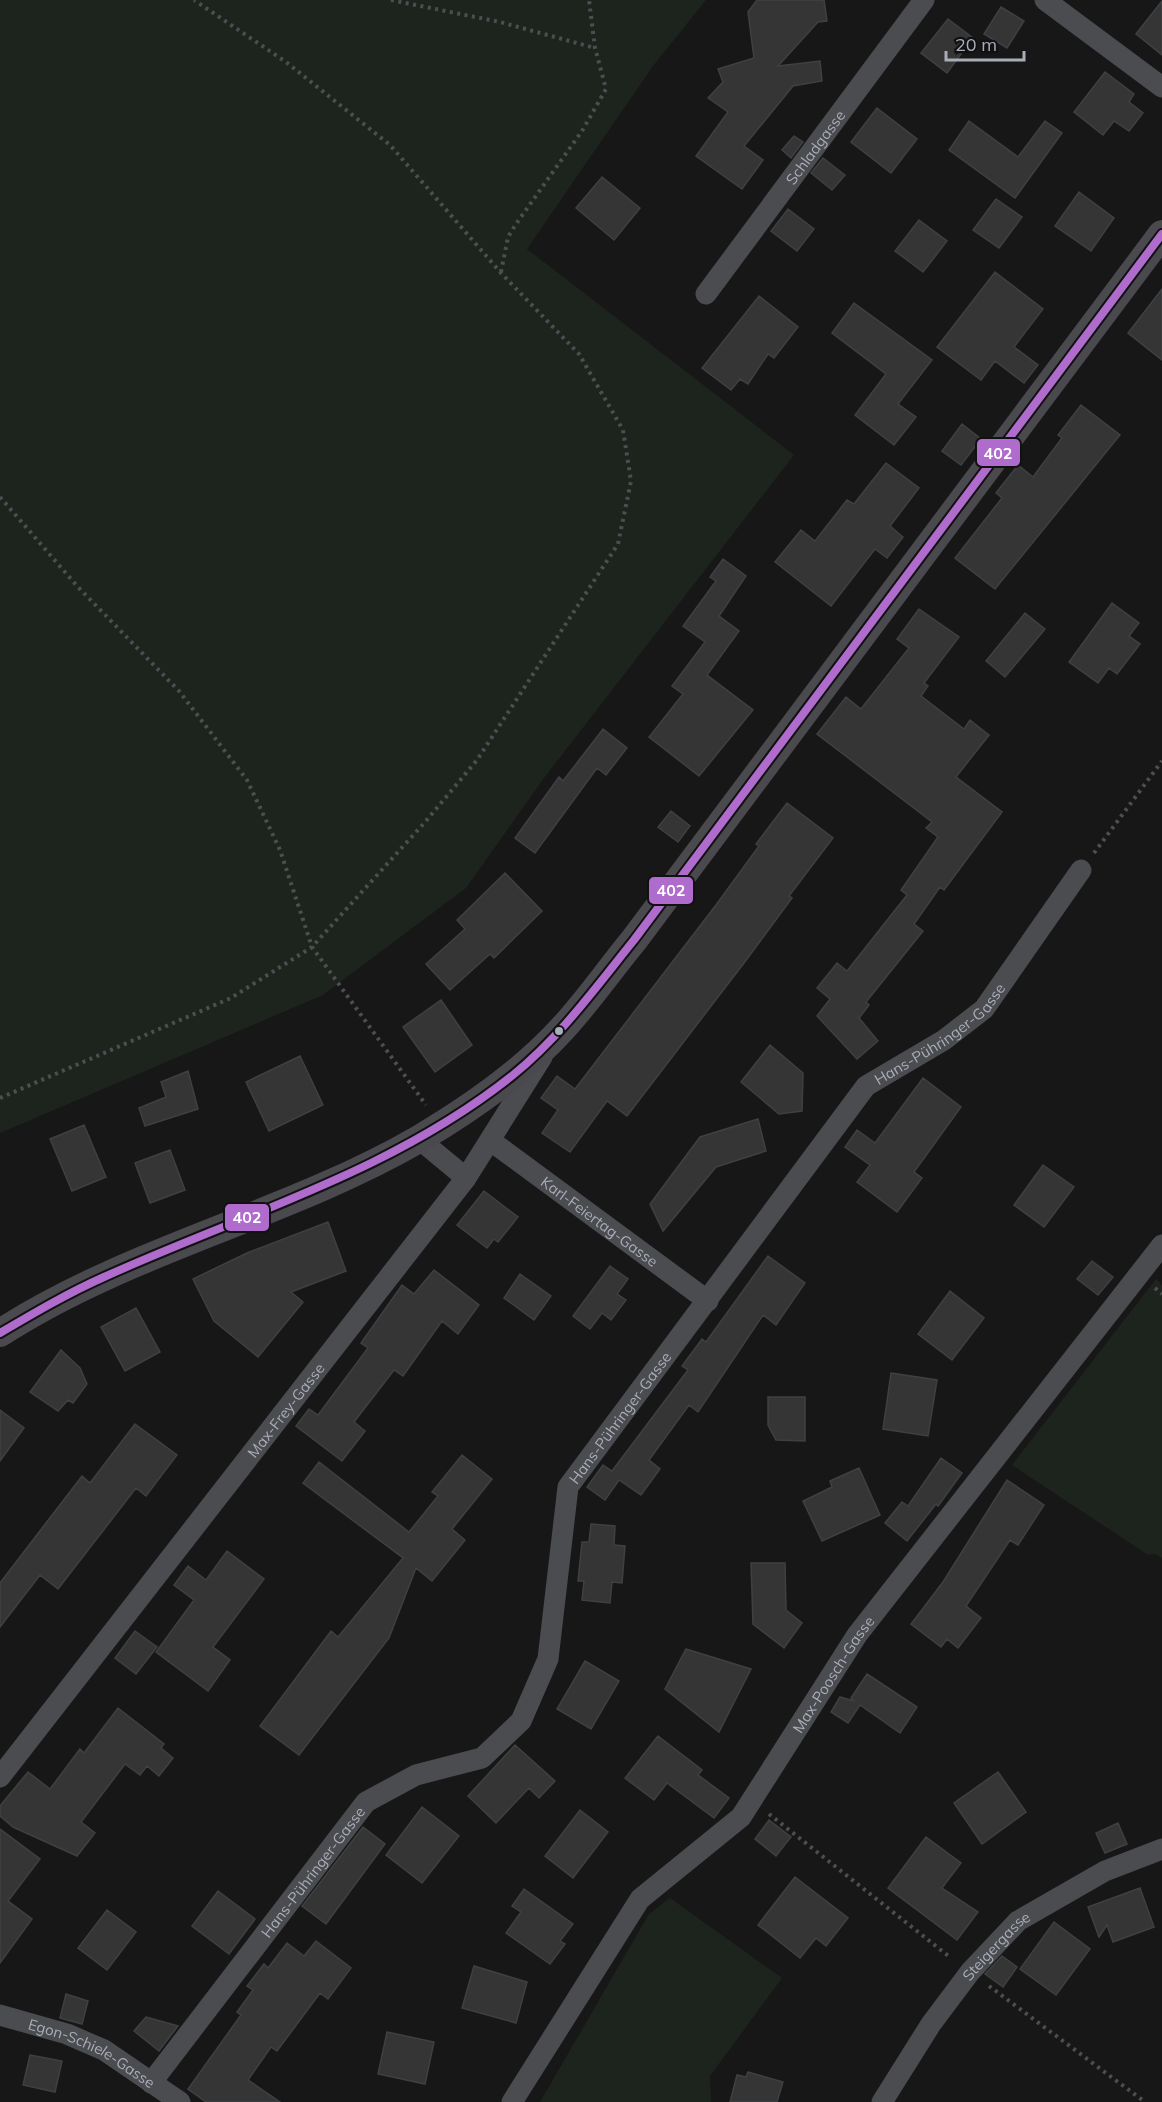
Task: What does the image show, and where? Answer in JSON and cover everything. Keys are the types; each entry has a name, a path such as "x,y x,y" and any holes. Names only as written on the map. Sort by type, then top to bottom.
{"street":[{"name":"Schladgasse","path":"706,294 924,0"},
{"path":"1045,0 1162,87"},
{"path":"0,1333 63,1295 332,1182 430,1132 486,1094 557,1034 634,940 1162,234"},
{"name":"Hans-Pühringer-Gasse","path":"151,2083 366,1802 416,1775 482,1758 521,1721 548,1659 568,1487 866,1086 944,1040 984,1009 1081,870"},
{"name":"Max-Frey-Gasse","path":"0,1777 466,1178 557,1034"},
{"path":"430,1132 466,1178"},
{"name":"Karl-Feiertag-Gasse","path":"491,1141 708,1301"},
{"name":"Max-Poosch-Gasse","path":"512,2102 640,1899 741,1817 857,1635 1162,1245"},
{"name":"Steigergasse","path":"882,2102 931,2024 970,1972 1018,1921 1105,1871 1162,1850"},
{"name":"Egon-Schiele-Gasse","path":"0,2014 67,2034 104,2050 180,2102"}],"path":[{"path":"0,1098 231,998 312,947 426,821 477,760 618,544 631,481 623,430 579,354 501,273 390,144 286,62 194,0"},
{"path":"391,0 500,22 595,48"},
{"path":"501,273 508,237 582,131 606,89 595,48 590,0"},
{"path":"0,497 77,586 179,691 247,780 280,850 312,947 430,1132"},
{"path":"1081,870 1162,761"},
{"path":"752,1800 970,1972 1145,2102"}],"shaded area":[{"path":"0,0 706,0 653,66 527,249 794,455 544,778 466,888 323,995 0,1133"},
{"path":"1156,1279 1162,1285 1162,1558 1155,1554 1148,1555 1012,1465"},
{"path":"670,1898 782,1978 710,2076 711,2102 540,2102 649,1914"}],"building":[{"path":"757,0 824,0 827,21 818,22 778,66 820,61 822,81 793,86 744,146 763,160 742,189 696,156 728,112 708,98 723,82 718,69 754,58 748,12"},
{"path":"1162,1 1162,55 1136,34"},
{"path":"1001,7 1024,21 1007,48 984,34"},
{"path":"948,19 973,38 947,73 921,53"},
{"path":"1105,72 1134,94 1129,102 1143,113 1129,131 1114,121 1103,135 1074,112"},
{"path":"877,108 917,139 891,173 851,142"},
{"path":"969,121 1018,157 1045,121 1062,133 1015,198 949,150"},
{"path":"794,136 803,142 791,158 782,150"},
{"path":"823,158 845,175 832,190 811,173"},
{"path":"602,177 640,208 614,240 576,208"},
{"path":"1079,192 1114,218 1091,251 1055,226"},
{"path":"996,199 1022,217 999,248 973,230"},
{"path":"788,209 814,229 797,251 771,231"},
{"path":"919,220 947,241 923,272 895,251"},
{"path":"995,272 1043,309 1014,347 1038,365 1024,383 995,361 981,380 937,347"},
{"path":"1162,289 1162,360 1128,333"},
{"path":"759,296 798,327 774,358 768,354 748,384 740,379 731,390 702,368"},
{"path":"854,303 932,360 898,404 916,417 894,445 855,415 886,374 832,333"},
{"path":"1081,405 1120,435 995,589 955,558 1002,498 996,493 1018,465 1033,477 1062,438 1058,435"},
{"path":"962,424 981,439 961,465 942,451"},
{"path":"886,463 919,488 890,526 903,537 887,558 875,549 831,606 775,562 801,530 815,541 847,500 854,504"},
{"path":"723,559 746,576 719,616 739,631 707,675 753,710 699,776 649,737 683,694 672,686 705,642 683,626 716,581 710,577"},
{"path":"1112,603 1139,623 1129,636 1140,644 1117,674 1109,668 1098,683 1069,662"},
{"path":"919,609 959,637 924,683 928,686 921,696 964,729 970,720 989,735 956,777 1002,812 944,890 940,887 914,924 923,931 866,1002 869,1005 859,1018 878,1041 857,1059 817,1016 830,999 817,988 837,963 847,971 907,895 901,890 938,837 926,828 932,822 817,734 846,697 861,709 909,648 897,639"},
{"path":"1025,613 1045,629 1005,677 986,661"},
{"path":"603,729 627,748 606,775 597,768 535,853 515,838 559,777 563,781"},
{"path":"787,803 833,838 789,896 792,898 747,959 627,1116 607,1101 570,1152 542,1133 558,1110 541,1098 557,1076 575,1089 716,905 759,846 756,844"},
{"path":"671,811 690,826 678,842 658,827"},
{"path":"505,873 542,911 494,958 490,954 450,990 426,964 465,929 457,920"},
{"path":"441,1000 472,1045 435,1072 403,1027"},
{"path":"770,1045 803,1073 802,1111 779,1114 741,1082"},
{"path":"300,1056 323,1105 269,1131 246,1082"},
{"path":"188,1071 198,1109 145,1126 139,1108 166,1097 161,1082"},
{"path":"923,1078 961,1107 914,1172 922,1178 897,1212 857,1182 870,1165 845,1147 857,1130 875,1143"},
{"path":"758,1119 766,1151 716,1167 663,1231 650,1204 700,1137"},
{"path":"84,1125 106,1177 72,1191 50,1139"},
{"path":"170,1150 185,1190 150,1203 135,1163"},
{"path":"1043,1165 1074,1187 1044,1227 1014,1205"},
{"path":"484,1191 518,1217 498,1242 494,1239 487,1248 457,1225"},
{"path":"328,1222 346,1271 291,1292 303,1302 258,1357 214,1321 193,1279 247,1253"},
{"path":"768,1256 805,1283 776,1325 763,1315 698,1412 689,1405 649,1460 660,1469 641,1495 619,1480 605,1500 587,1487 603,1465 612,1471 688,1370 682,1366 702,1339 706,1342"},
{"path":"1092,1261 1113,1277 1098,1295 1077,1279"},
{"path":"610,1266 628,1279 617,1294 626,1300 611,1320 602,1313 590,1329 573,1316"},
{"path":"434,1270 479,1305 458,1334 442,1321 403,1376 394,1370 354,1422 365,1431 342,1461 296,1426 309,1409 318,1415 368,1348 361,1343 402,1285 414,1294"},
{"path":"520,1274 551,1296 534,1320 504,1298"},
{"path":"950,1291 984,1318 952,1360 918,1334"},
{"path":"136,1308 160,1352 125,1371 101,1327"},
{"path":"61,1350 80,1368 87,1384 73,1403 68,1400 58,1411 30,1392"},
{"path":"891,1373 937,1380 928,1436 883,1429"},
{"path":"768,1397 805,1397 805,1441 776,1440 768,1425"},
{"path":"0,1410 24,1428 0,1461"},
{"path":"135,1424 177,1455 146,1496 136,1488 58,1589 40,1575 0,1627 0,1583 82,1476 90,1483"},
{"path":"462,1455 492,1479 452,1529 465,1540 432,1581 416,1568 389,1638 299,1755 260,1726 331,1631 338,1637 403,1558 303,1483 319,1462 409,1532 438,1496 432,1492"},
{"path":"941,1458 962,1473 938,1506 936,1504 907,1541 885,1523 902,1502 908,1506"},
{"path":"859,1468 880,1515 822,1541 803,1501 832,1487 830,1481"},
{"path":"1007,1480 1044,1505 1018,1545 1010,1540 966,1606 981,1618 958,1648 947,1639 941,1647 911,1624 943,1582"},
{"path":"591,1524 615,1526 614,1545 625,1546 622,1583 612,1582 610,1603 582,1600 584,1581 578,1581 582,1542 589,1542"},
{"path":"227,1551 264,1579 213,1647 230,1660 208,1691 156,1652 194,1600 174,1585 188,1566 206,1580"},
{"path":"751,1563 785,1563 786,1610 802,1623 784,1648 753,1624"},
{"path":"135,1631 157,1647 136,1674 115,1658"},
{"path":"686,1649 751,1669 719,1732 665,1689"},
{"path":"585,1661 619,1681 591,1729 557,1709"},
{"path":"867,1674 917,1707 900,1733 860,1705 848,1723 831,1712 840,1697 854,1701 851,1698"},
{"path":"118,1708 164,1744 161,1748 173,1758 159,1776 147,1766 140,1775 125,1764 81,1822 95,1833 77,1856 13,1827 0,1816 0,1806 28,1772 50,1789 80,1749 84,1753"},
{"path":"658,1736 702,1770 698,1775 729,1798 714,1818 667,1783 654,1800 625,1778"},
{"path":"515,1745 555,1781 539,1798 529,1788 496,1823 468,1796"},
{"path":"998,1772 1026,1812 982,1844 954,1803"},
{"path":"422,1807 459,1836 422,1883 386,1855"},
{"path":"580,1810 608,1832 573,1878 545,1856"},
{"path":"769,1820 791,1837 776,1856 755,1839"},
{"path":"1118,1823 1127,1844 1105,1853 1096,1833"},
{"path":"363,1827 385,1844 326,1924 302,1906"},
{"path":"0,1829 40,1859 8,1901 32,1919 0,1963"},
{"path":"926,1837 961,1863 942,1888 978,1912 957,1940 888,1888"},
{"path":"795,1877 848,1918 826,1946 816,1938 800,1958 758,1925"},
{"path":"1140,1888 1154,1927 1113,1942 1107,1925 1099,1937 1088,1907"},
{"path":"524,1889 573,1924 560,1941 565,1944 550,1964 506,1933 521,1912 512,1906"},
{"path":"218,1891 255,1919 229,1954 192,1926"},
{"path":"107,1910 136,1932 107,1970 78,1948"},
{"path":"1054,1922 1090,1949 1056,1995 1020,1969"},
{"path":"316,1941 351,1968 328,1999 320,1993 277,2051 271,2047 248,2080 280,2102 206,2102 188,2089 241,2015 237,2012 253,1990 247,1986 264,1964 268,1968 287,1943 304,1956"},
{"path":"1002,1956 1017,1967 1003,1987 985,1974"},
{"path":"474,1966 527,1982 516,2023 462,2008"},
{"path":"66,1994 88,2001 82,2024 60,2018"},
{"path":"146,2017 178,2026 159,2051 134,2031"},
{"path":"387,2032 434,2042 425,2084 378,2074"},
{"path":"30,2055 62,2061 55,2092 23,2085"},
{"path":"748,2072 783,2082 777,2102 730,2102 737,2075 746,2077"}],"transit line":[{"name":"402","path":"0,1333 64,1296 104,1277 315,1189 418,1139 466,1109 513,1075 547,1044 634,940 1162,234"}]}
